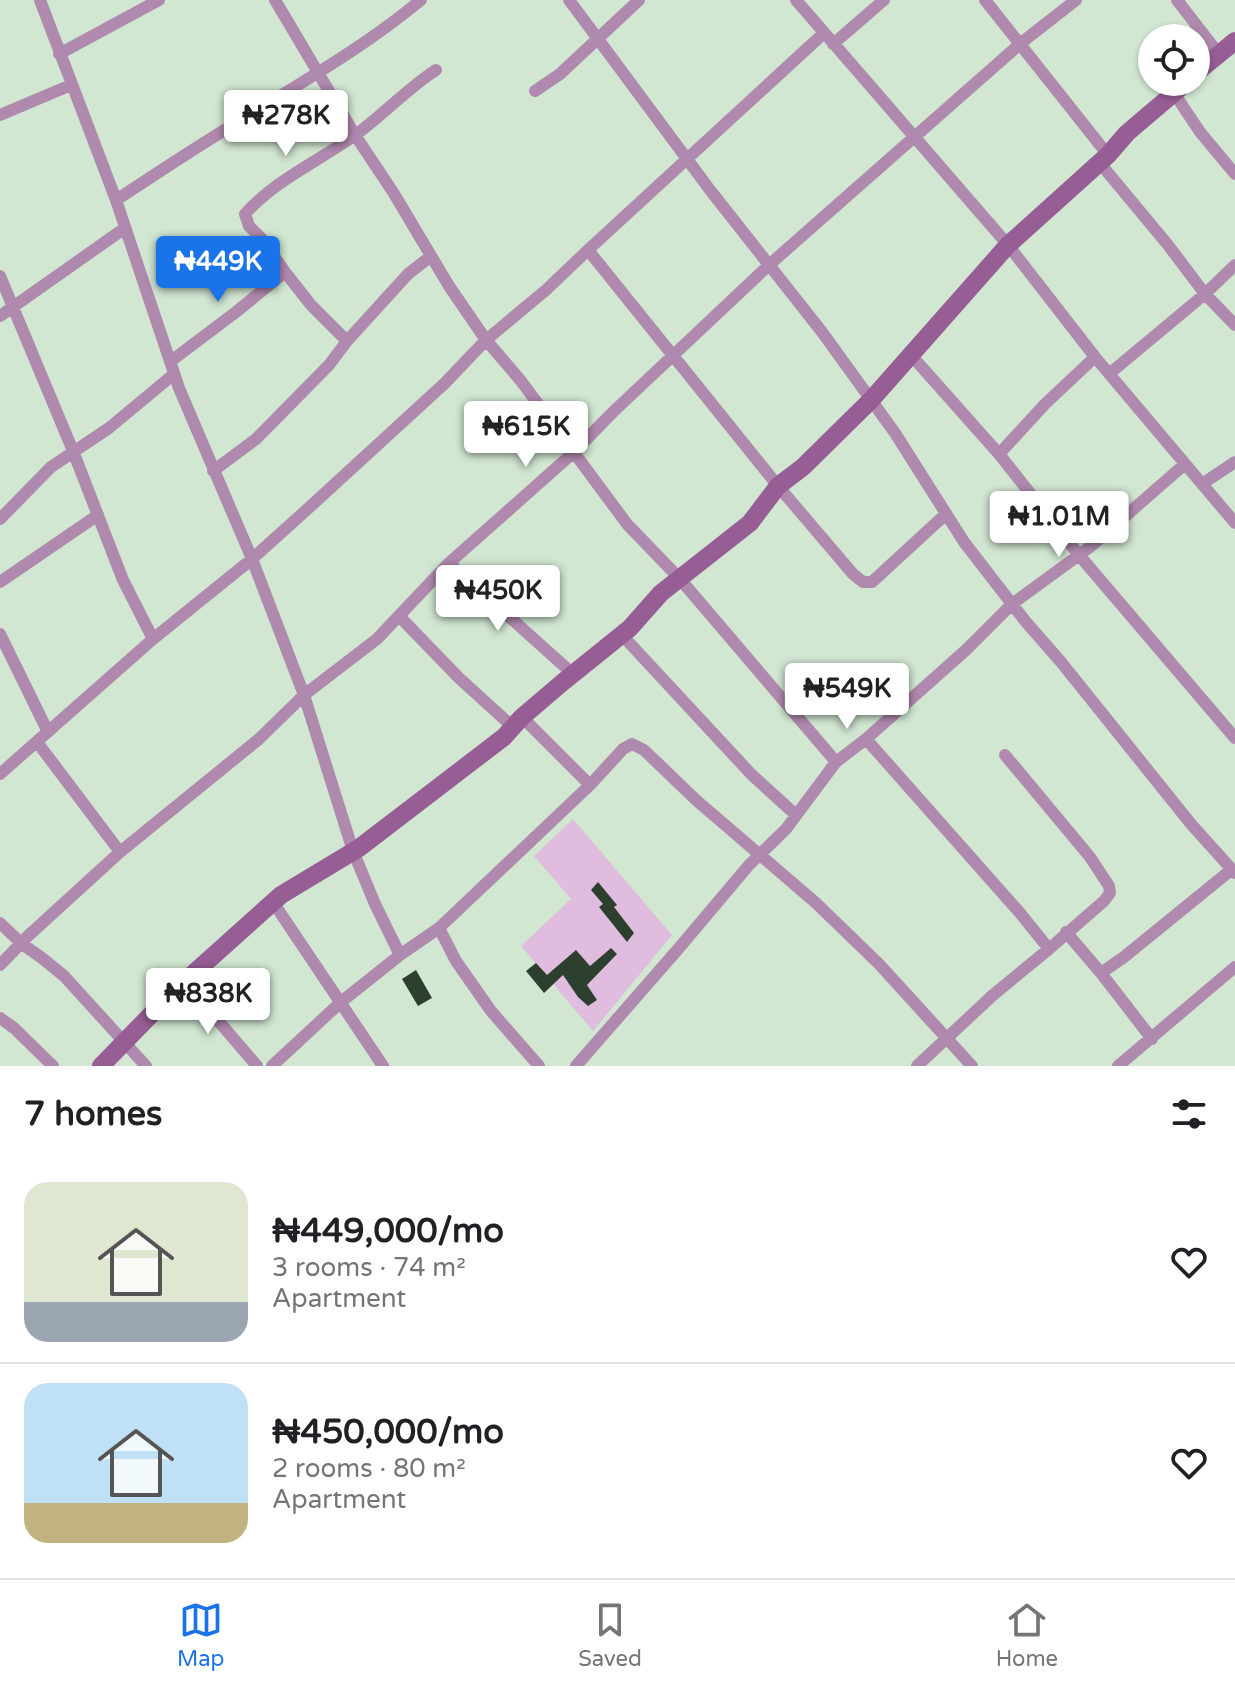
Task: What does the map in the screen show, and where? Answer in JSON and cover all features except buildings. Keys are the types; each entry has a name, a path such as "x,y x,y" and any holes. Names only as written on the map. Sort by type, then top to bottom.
{"main road":[{"path":"1210,60 1235,41"},
{"path":"101,1066 182,984 281,895 353,851 504,737 573,674 630,628 661,593 750,523 778,486 803,467 871,400 1008,245 1127,133 1171,96"}],"street":[{"path":"40,0 116,200 173,367 304,695 353,851 400,955"},
{"path":"59,54 159,0"},
{"path":"275,0 355,135 486,340 521,381 627,524 680,579 836,762"},
{"path":"398,0 406,13"},
{"path":"116,200 200,144 318,73 421,0"},
{"path":"569,0 710,190 822,332 895,433 964,542 1233,872 1101,973"},
{"path":"535,91 560,74 639,0"},
{"path":"796,0 1008,245 1095,357 1235,523"},
{"path":"833,44 884,0"},
{"path":"985,0 1021,43 1205,294 1235,325"},
{"path":"0,965 120,852 259,739 304,695 377,639 449,563 573,453 769,265 1021,43 1076,0"},
{"path":"1177,0 1218,53"},
{"path":"0,774 153,639 252,559 445,383 486,340 546,290 824,33"},
{"path":"347,341 311,305 249,226 245,214 265,194 355,135 436,70"},
{"path":"0,115 71,85"},
{"path":"1184,96 1200,132 1235,174"},
{"path":"0,316 125,228"},
{"path":"588,250 778,486 863,582 872,582 946,514"},
{"path":"213,471 256,439 329,365 408,274 431,256"},
{"path":"1109,374 1235,265"},
{"path":"0,519 51,467 109,428 173,367 285,272"},
{"path":"0,276 123,580 153,639"},
{"path":"911,355 999,454 1079,555 1235,738"},
{"path":"999,454 1045,404 1095,357"},
{"path":"1202,484 1235,462"},
{"path":"576,1066 759,855 786,829 836,762 967,649 1012,604 1079,555 1185,464"},
{"path":"0,582 98,515"},
{"path":"449,563 573,674"},
{"path":"399,616 459,678 518,722 590,785"},
{"path":"0,634 48,732"},
{"path":"622,635 751,774 796,815"},
{"path":"866,739 1049,949"},
{"path":"37,742 120,852"},
{"path":"272,1066 341,1002 439,928 590,785 623,749 632,744 644,750 696,800 816,903 879,964 972,1066"},
{"path":"917,1066 1110,893 1109,886 1090,857 1005,755"},
{"path":"273,902 383,1066"},
{"path":"0,923 64,976 146,1066"},
{"path":"439,928 456,961 491,1011 539,1066"},
{"path":"1066,932 1152,1039"},
{"path":"1118,1066 1235,967"},
{"path":"182,984 203,1003 257,1066"},
{"path":"0,1018 53,1066"}],"shaded area":[{"path":"573,819 672,935 593,1031 521,946 571,899 534,856"}]}
